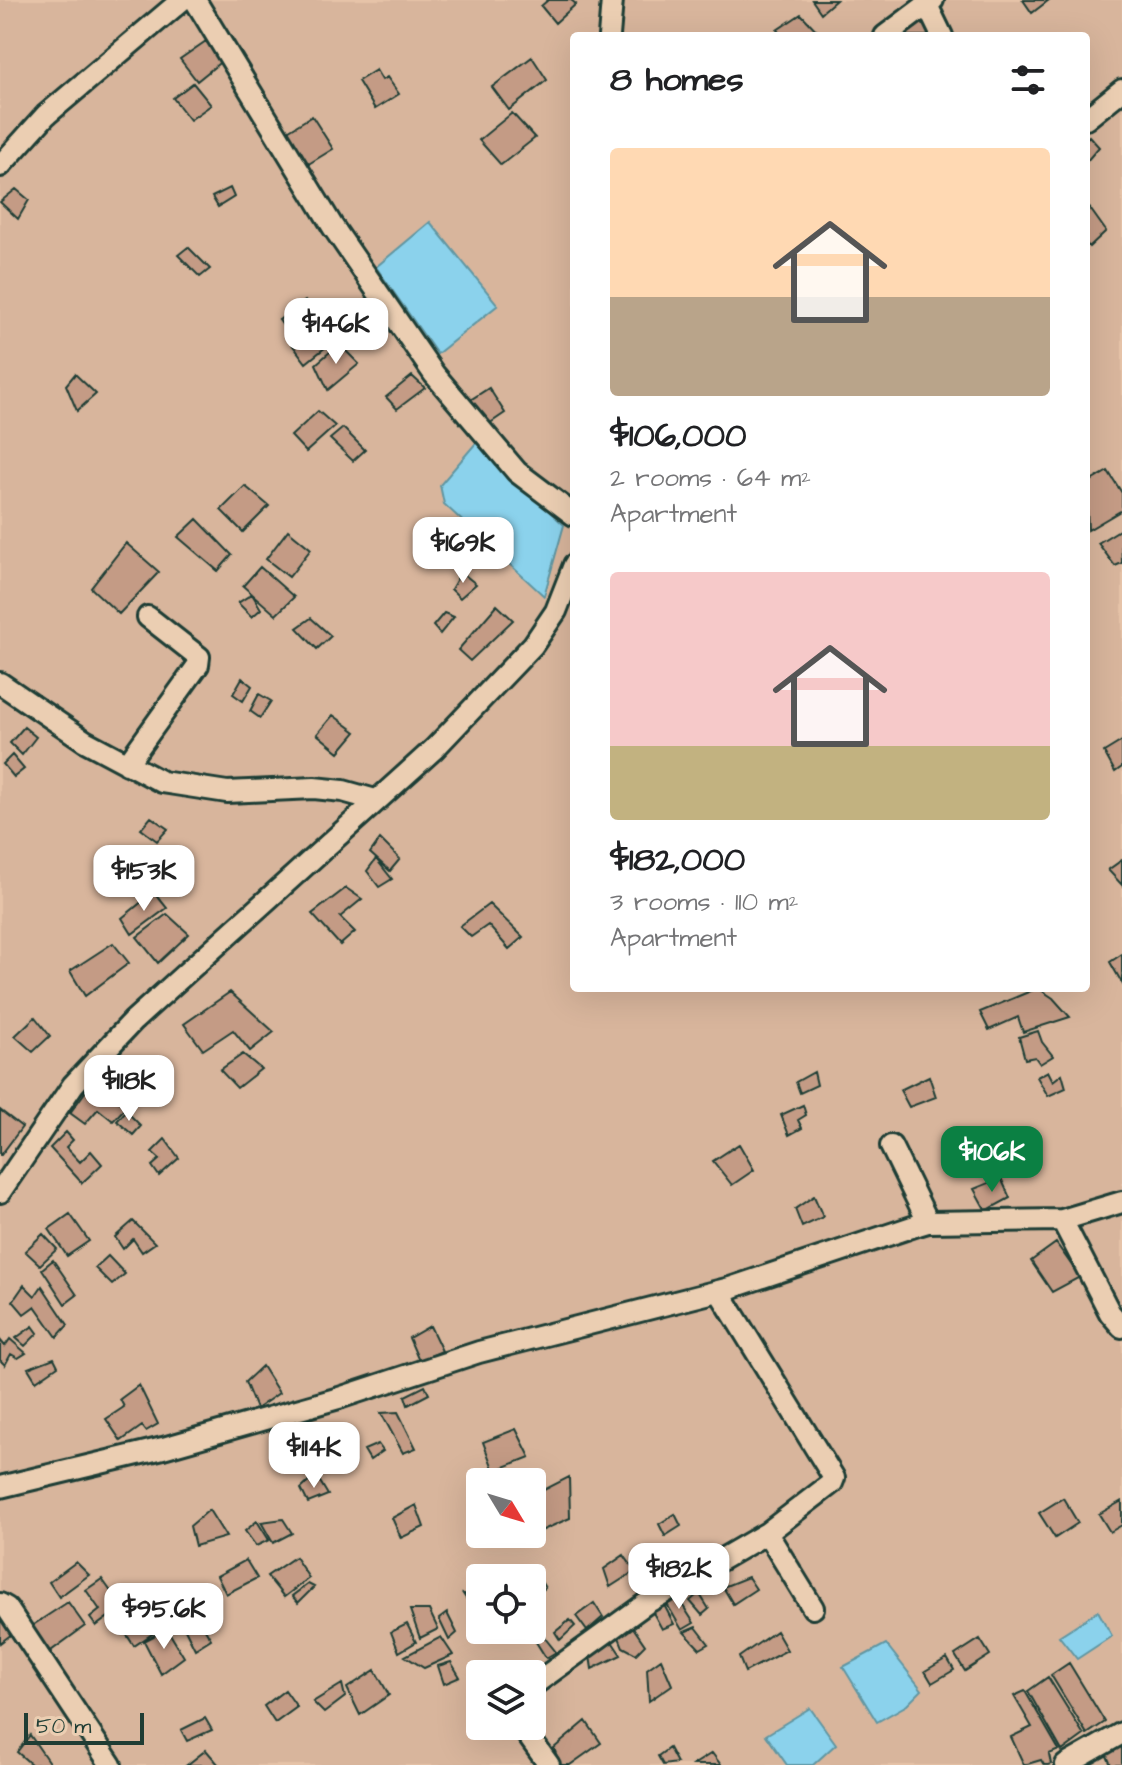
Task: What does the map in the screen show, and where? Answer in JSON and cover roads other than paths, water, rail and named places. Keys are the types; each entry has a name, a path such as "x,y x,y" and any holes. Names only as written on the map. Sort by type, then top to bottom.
{"street":[{"path":"0,166 46,115 182,0"},
{"path":"195,0 333,227 434,374 517,472 570,512"},
{"path":"609,32 612,0"},
{"path":"890,32 930,3 941,32"},
{"path":"1090,116 1122,90"},
{"path":"0,1192 73,1085 133,1021 434,749 533,645 556,611 570,575"},
{"path":"127,764 198,665 199,657 148,617"},
{"path":"0,683 85,741 162,782 254,792 314,788 343,791 375,800"},
{"path":"891,1146 928,1222"},
{"path":"0,1487 163,1448 339,1398 479,1352 719,1291 928,1222 1062,1220 1122,1202"},
{"path":"1062,1220 1110,1313 1122,1327"},
{"path":"546,1676 648,1602 767,1533 832,1483 834,1478 719,1291"},
{"path":"767,1533 813,1608"},
{"path":"0,1604 7,1608 47,1664 111,1765"},
{"path":"1066,1765 1122,1733"},
{"path":"531,1740 549,1765"}],"water":[{"path":"430,222 498,305 437,354 376,267"},
{"path":"476,443 564,525 544,596 444,504 440,485"},
{"path":"1098,1611 1112,1636 1077,1659 1059,1636"},
{"path":"886,1644 922,1690 907,1705 877,1722 843,1667"},
{"path":"810,1708 836,1744 813,1765 787,1765 766,1735"}]}
